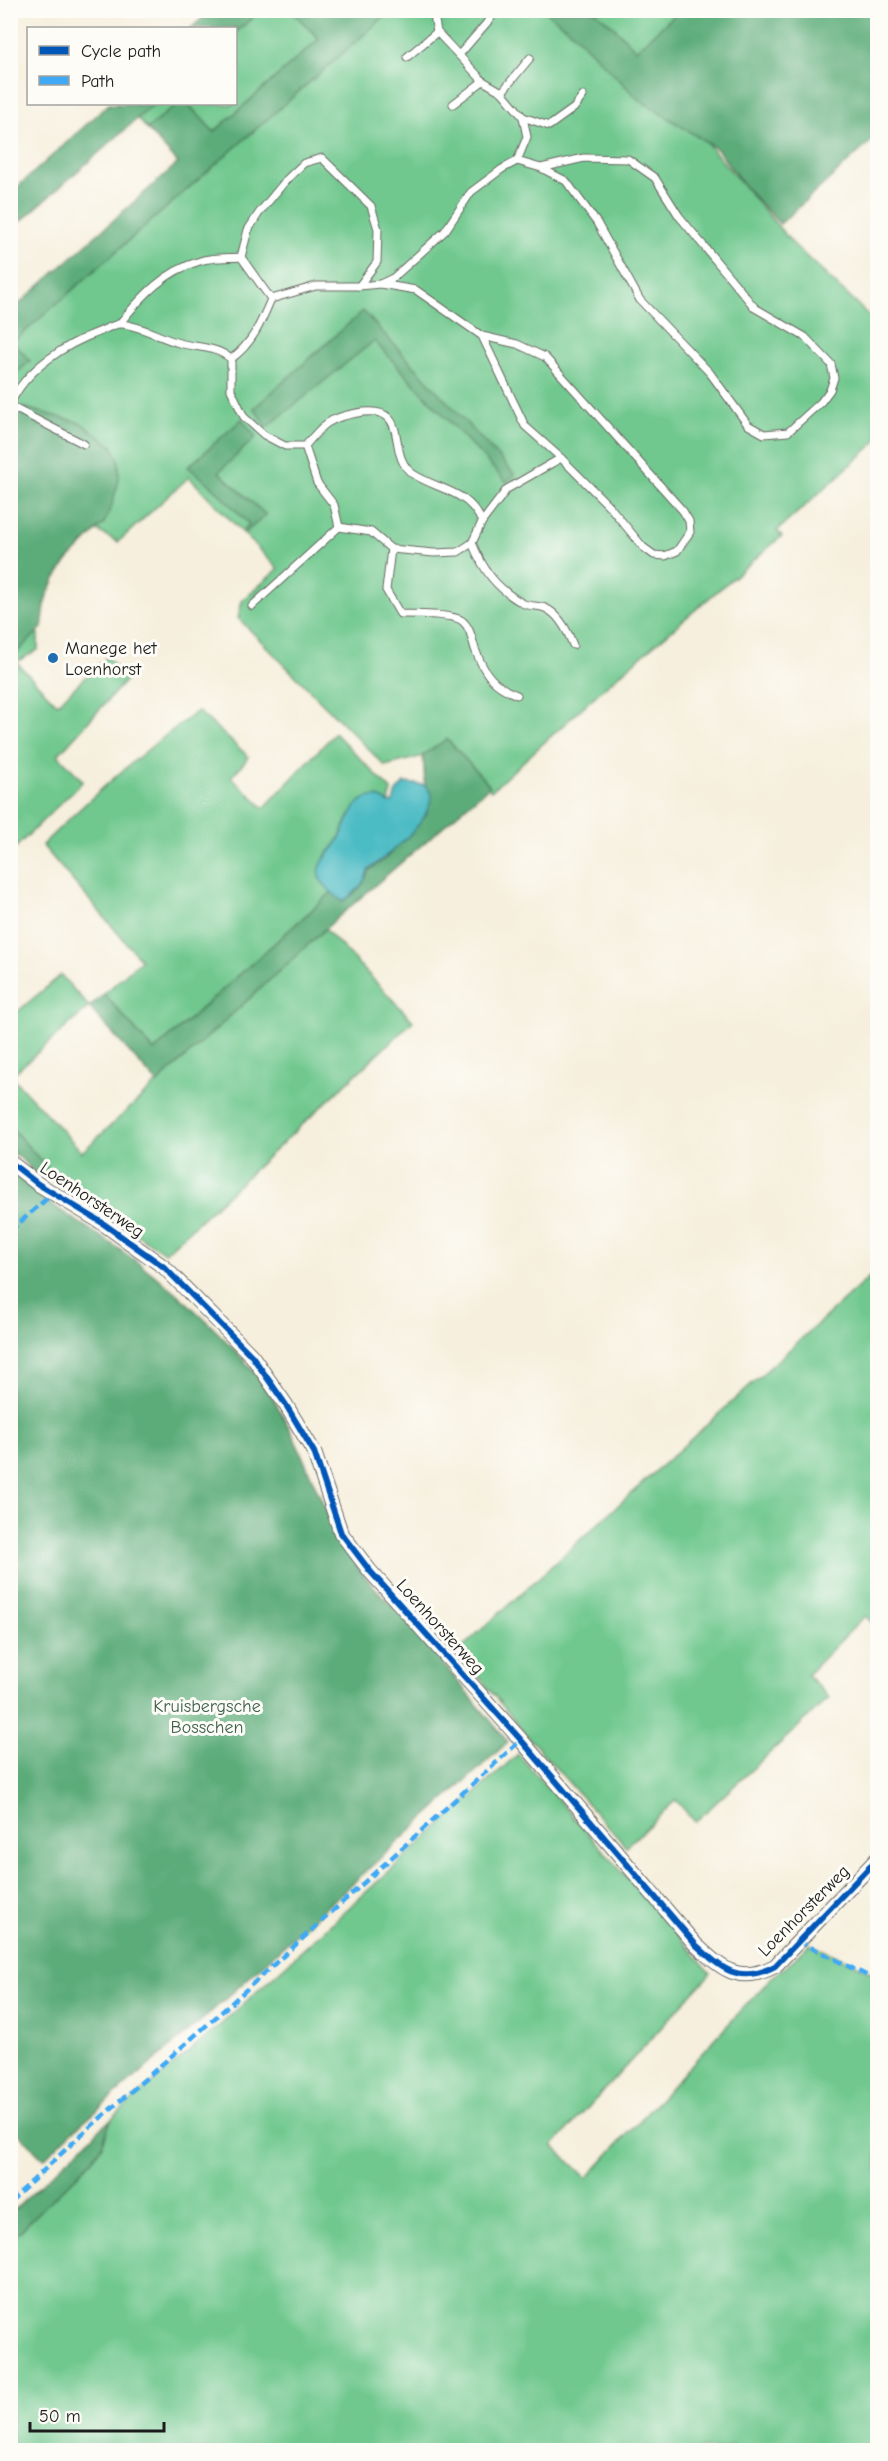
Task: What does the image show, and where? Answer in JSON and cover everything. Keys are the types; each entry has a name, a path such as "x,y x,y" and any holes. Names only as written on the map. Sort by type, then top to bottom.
{"street":[{"name":"Loenhorsterweg","path":"10,1162 38,1184 101,1222 164,1267 252,1356 286,1405 314,1452 341,1533 370,1571 517,1736 696,1945 720,1967 741,1974 766,1971 776,1966 878,1858"}],"lane":[{"path":"380,284 393,278 445,231 471,192 517,161 527,137 523,117 502,92 483,81 436,32 433,10"},
{"path":"459,55 491,18"},
{"path":"407,57 436,32"},
{"path":"502,92 530,58"},
{"path":"453,104 483,81"},
{"path":"523,117 549,126 574,108 583,96"},
{"path":"271,299 242,257 248,230 266,205 304,163 322,158 371,206 378,229 377,262 359,286"},
{"path":"517,161 541,168 566,181 597,223 640,300 710,373 748,425 764,434 788,432 821,402 830,390 834,378 831,364 805,337 755,308 679,216 655,178 628,159 584,158 541,168"},
{"path":"84,444 10,405 17,390 54,355 85,337 120,323 141,298 170,273 201,261 242,257"},
{"path":"271,299 316,286 380,284 416,290 482,336 517,344 545,357 683,511 689,521 690,532 678,551 665,556 654,555 643,547 610,507 525,426 482,336"},
{"path":"231,359 245,350 260,325 271,299"},
{"path":"120,323 179,343 222,351 231,359 231,390 244,417 264,435 285,446 305,446"},
{"path":"305,446 322,425 341,416 374,410 385,414 396,428 400,453 412,473 469,501 482,522"},
{"path":"305,446 317,483 334,505 339,527"},
{"path":"339,527 371,532 391,549 434,554 458,552 472,543 482,522 507,489 561,458"},
{"path":"252,606 339,527"},
{"path":"472,543 485,571 503,591 525,605 546,609 568,631 573,645"},
{"path":"391,549 386,590 400,614 460,620 471,633 485,671 500,689 517,695"}],"green space":[{"path":"211,10 260,11 237,31 237,27 192,27"},
{"path":"260,11 292,11 319,39 214,132 189,105 237,105 237,31"},
{"path":"292,11 391,11 13,342 30,361 11,378 11,311 178,163 147,129 176,105 189,105 214,132 319,39"},
{"path":"372,11 587,11 625,40 613,26 594,11 679,11 637,49 700,135 794,245 877,323 877,441 777,531 782,536 605,687 491,791 451,749 385,766 238,618 242,601 278,569 189,477 118,542 94,529 38,591 38,650 16,662 57,704 107,657 127,679 58,755 83,781 11,852 11,339"},
{"path":"545,11 594,11 613,26 636,50 679,11 877,11 877,136 780,224 745,187 717,149 638,99 571,31"},
{"path":"108,105 153,105 11,230 11,193"},
{"path":"153,105 176,105 147,129 137,118"},
{"path":"363,311 515,475 506,482 374,341 267,427 254,408"},
{"path":"10,404 81,423 112,446 119,460 119,480 104,523 67,561 46,598 42,628 11,658"},
{"path":"242,419 256,437 219,472 266,515 246,532 243,530 249,524 212,486 188,467"},
{"path":"198,711 249,757 231,777 264,808 335,733 391,790 389,804 350,815 337,843 326,855 319,872 332,892 154,1051 104,994 141,960 42,845 117,775"},
{"path":"447,739 490,786 336,919 157,1083 89,1007 104,994 154,1051 332,892 342,901 358,889 368,871 385,859 426,815 432,795 425,785 423,755"},
{"path":"325,929 413,1021 165,1253 53,1180 39,1177 37,1156 11,1156 11,1076 82,1152"},
{"path":"61,975 89,1007 11,1076 11,1017"},
{"path":"10,1126 48,1169 39,1177 11,1149"},
{"name":"Kruisbergsche Bosschen","path":"10,1170 51,1204 158,1278 205,1320 249,1366 281,1412 327,1513 354,1562 508,1742 210,2013 76,2128 44,2159 10,2125"},
{"path":"877,1270 877,1627 865,1616 807,1675 829,1698 695,1822 676,1800 626,1847 522,1730 458,1651"},
{"path":"518,1754 711,1973 553,2146 587,2178 772,1977 809,1944 858,1965 877,1976 877,2450 736,2450 732,2445 724,2450 11,2450 11,2240 93,2159 103,2143 111,2119 220,2025"},
{"path":"111,2119 103,2143 93,2159 11,2240 11,2213"}],"water":[{"path":"404,783 425,785 432,795 424,817 407,837 368,870 358,888 342,901 319,878 322,862 338,841 356,806 369,797 393,802 396,792"}],"marked path":[{"path":"10,1231 52,1194"},
{"path":"10,2202 81,2135 215,2018 521,1740"},
{"path":"798,1941 878,1981"}],"cycle path":[{"path":"10,1162 38,1184 101,1222 164,1267 252,1356 286,1405 314,1452 341,1533 370,1571 521,1740 696,1945 714,1961 732,1972 741,1974 762,1972 775,1966 878,1858"}],"place":[{"name":"Manege het Loenhorst","path":"53,658"}]}
